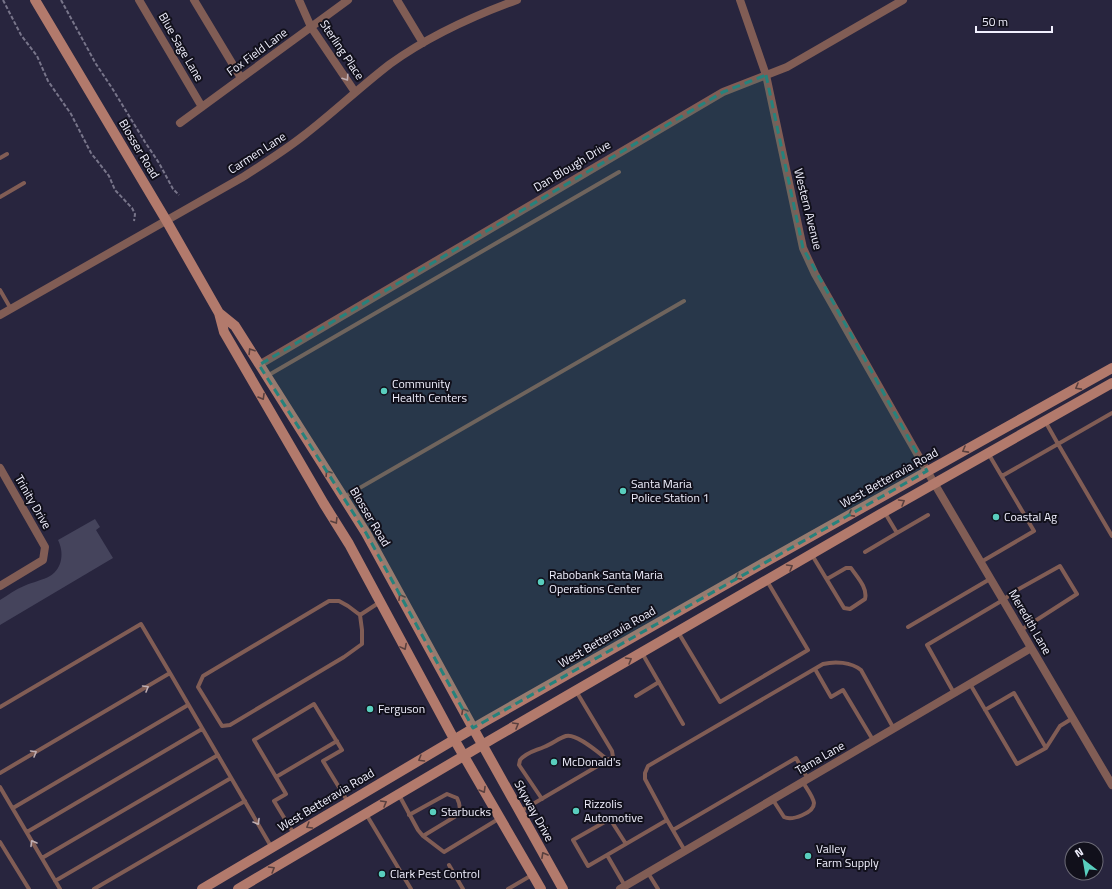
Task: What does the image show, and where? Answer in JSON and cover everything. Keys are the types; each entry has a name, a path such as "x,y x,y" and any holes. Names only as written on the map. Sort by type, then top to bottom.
{"main road":[{"name":"Blosser Road","path":"35,0 166,220 219,313 224,332 316,491 349,544 464,756"},
{"name":"Blosser Road","path":"219,313 235,326 344,497 366,533 483,745"},
{"name":"West Betteravia Road","path":"202,889 473,728 1112,368"},
{"path":"238,889 884,512 1045,421 1111,386"},
{"name":"Skyway Drive","path":"483,745 563,889"},
{"path":"464,756 541,889"}],"street":[{"name":"Blue Sage Lane","path":"139,0 202,107"},
{"path":"194,0 241,78"},
{"name":"Sterling Place","path":"299,0 311,27 355,92"},
{"name":"Fox Field Lane","path":"180,122 348,0"},
{"path":"397,0 422,43"},
{"name":"Carmen Lane","path":"0,315 243,177 277,156 355,92 391,64 422,43 489,10 517,0"},
{"name":"Western Avenue","path":"740,0 766,75 803,248 815,274 928,471"},
{"name":"Dan Blough Drive","path":"259,365 723,92 787,67 903,0"},
{"name":"Trinity Drive","path":"0,468 45,547 43,560 0,586"},
{"name":"Meredith Lane","path":"928,471 1112,785"},
{"name":"Tama Lane","path":"623,888 1031,648"}],"lane":[{"path":"0,158 7,154"},
{"path":"266,376 620,172"},
{"path":"0,197 24,183"},
{"path":"0,290 11,309"},
{"path":"344,497 684,301"},
{"path":"1002,476 1112,413"},
{"path":"1045,421 1112,536"},
{"path":"981,562 1034,531 988,453"},
{"path":"884,512 897,533"},
{"path":"865,552 928,515"},
{"path":"812,554 844,608 850,609 865,599 866,594 862,584 851,568 846,568 827,579"},
{"path":"954,693 927,645 1004,600 1017,590 1060,566 1077,594 1021,630"},
{"path":"908,627 991,578"},
{"path":"678,632 720,702 808,650 767,580"},
{"path":"329,601 339,601 360,615 362,644 344,658 230,725 222,726 198,687 203,676 329,601"},
{"path":"360,615 380,602"},
{"path":"0,707 141,624 272,848"},
{"path":"642,653 683,724"},
{"path":"685,851 645,779 645,773 648,766 815,669 832,662 856,666 861,670 894,729"},
{"path":"815,669 831,697 843,690 873,741"},
{"path":"0,773 170,673"},
{"path":"636,696 659,682"},
{"path":"970,684 1017,764 1046,748 1060,726 1073,718"},
{"path":"520,812 613,757 612,751 576,691"},
{"path":"985,710 1014,693 1046,748"},
{"path":"294,834 274,801 286,794 254,740 314,704 342,750 323,761 348,802"},
{"path":"13,808 188,705"},
{"path":"26,832 202,729"},
{"path":"542,799 519,765 520,760 524,755 566,736 572,735 608,760"},
{"path":"276,777 337,741"},
{"path":"42,858 218,755"},
{"path":"673,830 796,758 814,802 813,807 801,816 787,819 784,817 773,800"},
{"path":"55,881 231,778"},
{"path":"0,786 60,889"},
{"path":"409,815 447,794 457,798 460,803 460,809 456,816 423,836"},
{"path":"398,795 418,830 423,836 444,852 500,818"},
{"path":"94,889 245,801"},
{"path":"365,814 411,889"},
{"path":"626,844 610,819 573,840 588,866 626,844 667,820"},
{"path":"0,842 29,889"},
{"path":"607,855 623,888"},
{"path":"449,865 463,889"},
{"path":"648,873 658,889"},
{"path":"508,889 533,875"}],"path":[{"path":"3,0 21,35 37,56 48,82 71,114 91,153 109,176 115,190 132,208 135,214 134,221"},
{"path":"61,0 96,64 173,189 179,195"}],"highlighted area":[{"path":"766,75 803,248 927,471 473,728 366,533 259,365 723,92"}],"shaded area":[{"path":"95,519 100,527 96,530 113,558 0,625 0,600 18,589 54,573 58,569 62,555 58,540"}],"place":[{"name":"Community Health Centers","path":"384,391"},
{"name":"Santa Maria Police Station 1","path":"623,491"},
{"name":"Coastal Ag","path":"996,517"},
{"name":"Rabobank Santa Maria Operations Center","path":"541,582"},
{"name":"Ferguson","path":"370,709"},
{"name":"McDonald's","path":"554,762"},
{"name":"Rizzolis Automotive","path":"576,811"},
{"name":"Starbucks","path":"433,812"},
{"name":"Valley Farm Supply","path":"808,856"},
{"name":"Clark Pest Control","path":"382,874"}]}
